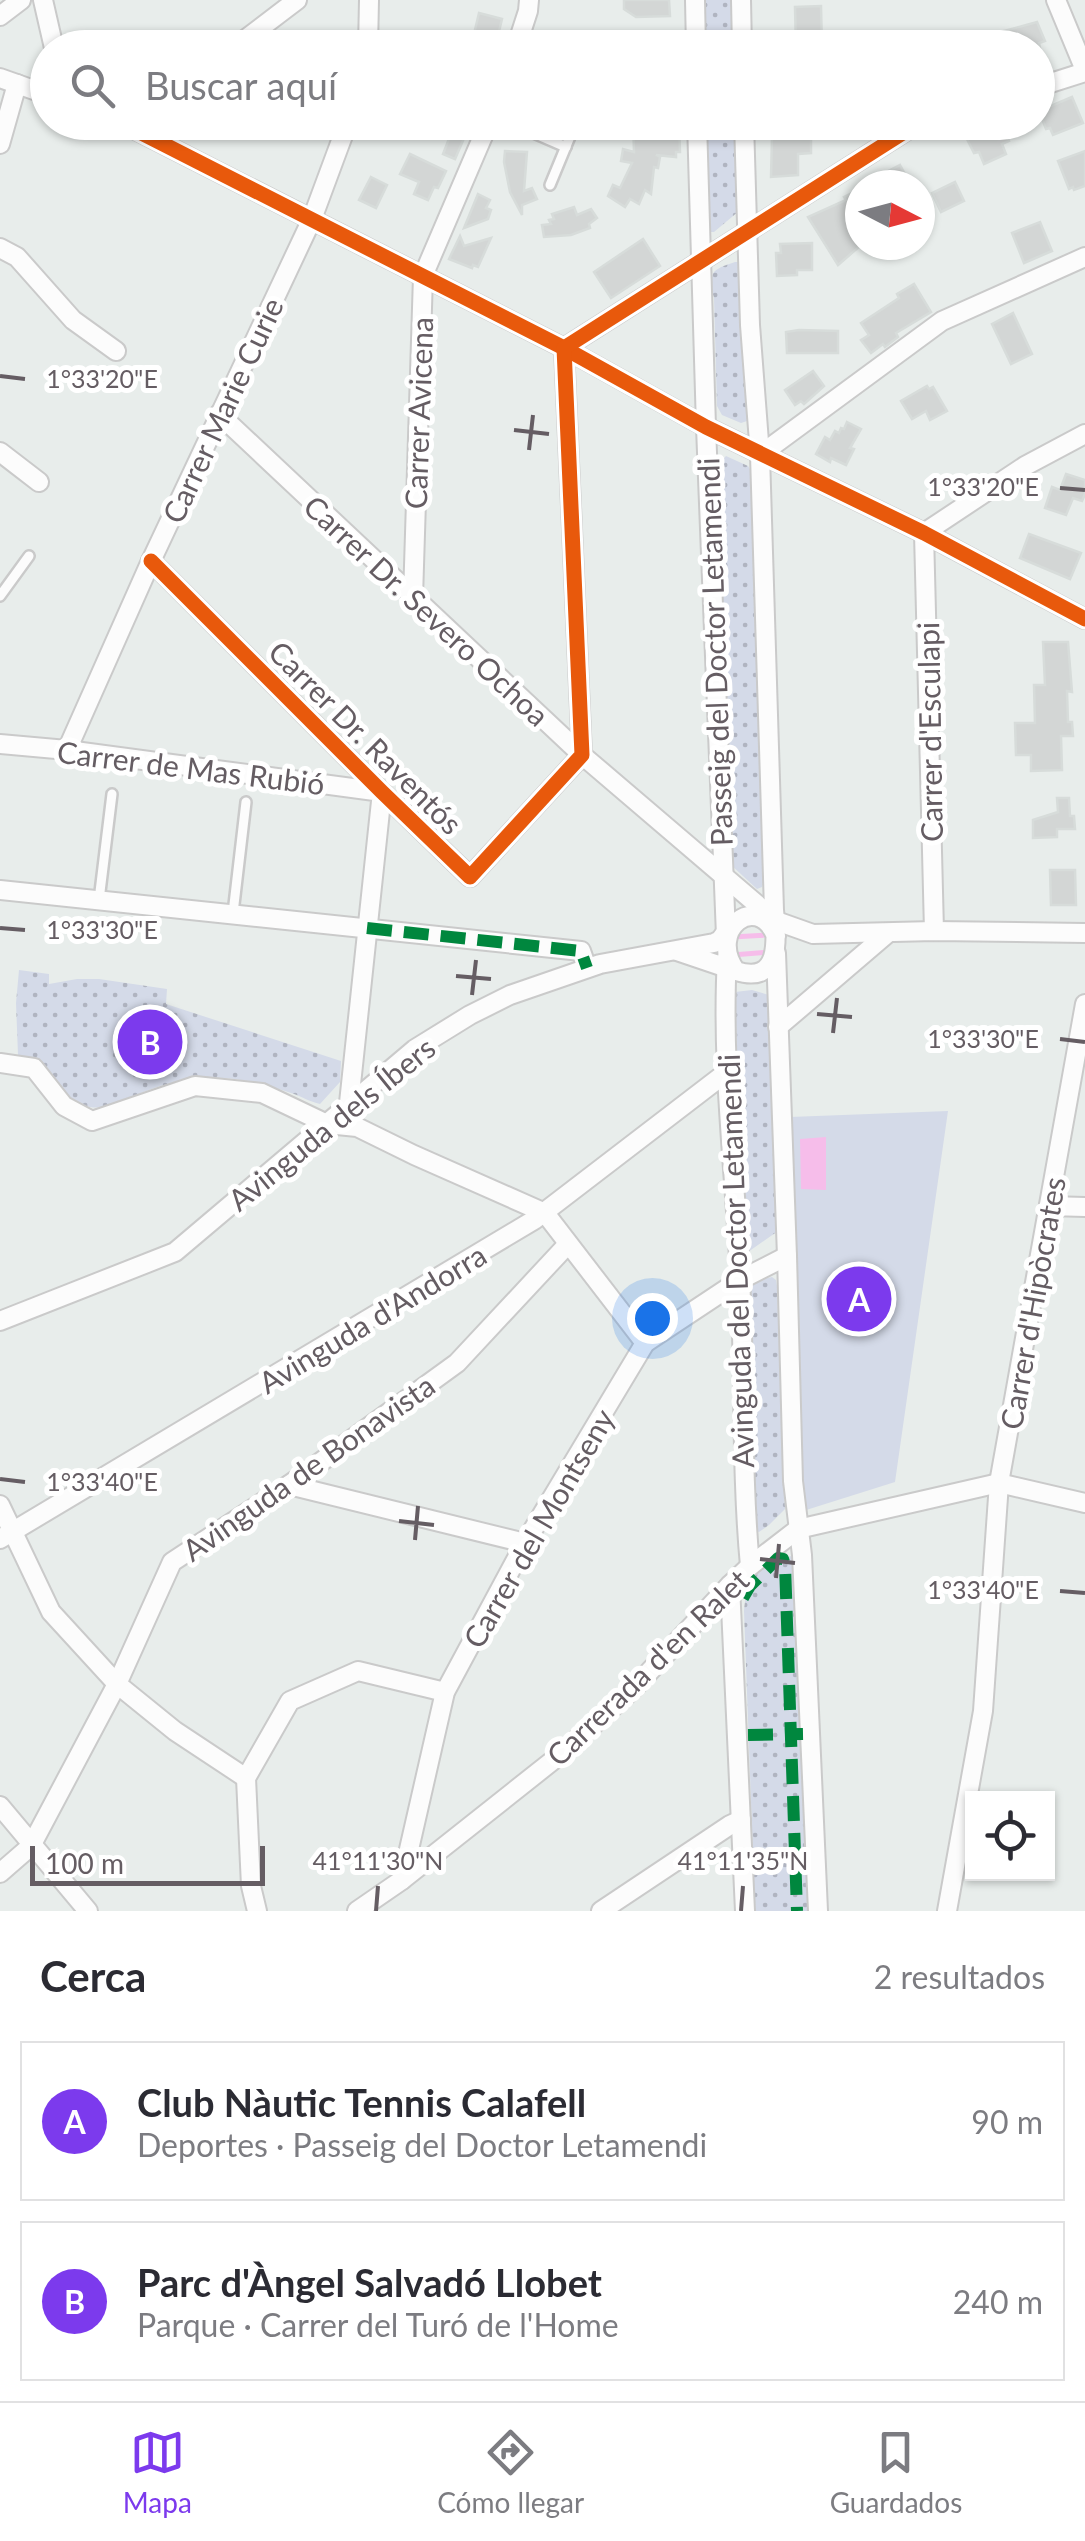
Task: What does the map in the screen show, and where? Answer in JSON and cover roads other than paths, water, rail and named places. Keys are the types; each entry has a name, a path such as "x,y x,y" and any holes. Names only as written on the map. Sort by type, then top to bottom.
{"street":[{"path":"0,16 22,0"},
{"path":"42,0 50,30"},
{"path":"258,30 297,0"},
{"path":"368,30 369,0"},
{"path":"522,30 529,0"},
{"path":"695,0 696,30"},
{"path":"741,0 742,30"},
{"path":"1055,81 1085,71 1056,0"},
{"path":"0,144 8,81"},
{"path":"159,140 564,348 760,455 924,532 1085,619 1085,635"},
{"name":"Carrer Marie Curie","path":"66,750 218,414 312,219 341,140"},
{"name":"Carrer Avicena","path":"413,598 423,276 481,140"},
{"name":"Passeig del Doctor Letamendi","path":"697,140 722,873 729,949"},
{"name":"Passeig del Doctor Letamendi","path":"744,140 750,325 760,455 772,939 788,1256 793,1481 802,1555 818,1911"},
{"path":"564,348 892,140"},
{"path":"0,248 17,257 73,320 116,351"},
{"path":"760,455 942,321 1085,257"},
{"path":"564,348 582,755"},
{"name":"Carrer Dr. Severo Ochoa","path":"218,414 582,755 722,873 772,939"},
{"path":"924,532 1025,466 1085,434"},
{"path":"0,452 39,482"},
{"name":"Carrer d'Esculapi","path":"924,532 934,931"},
{"name":"Carrer Dr. Raventós","path":"150,561 470,877 582,755"},
{"name":"Carrer de Mas Rubió","path":"0,744 382,792"},
{"path":"349,1103 382,792"},
{"path":"0,890 581,951 587,968"},
{"path":"729,949 746,916 784,947 812,934"},
{"path":"772,939 812,934 934,931 1085,934"},
{"path":"778,1027 888,933"},
{"path":"672,950 729,949 756,974 766,969 772,939"},
{"name":"Avinguda dels Íbers","path":"0,1322 175,1252 414,1050 470,1014 510,995 587,968 720,940 729,949"},
{"name":"Avinguda del Doctor Letamendi","path":"729,949 727,1072 740,1280 744,1488 750,1566"},
{"name":"Carrer d'Hipòcrates","path":"946,1911 983,1711 1000,1484 1085,1004"},
{"path":"0,1063 34,1068 64,1106 92,1121 195,1086 262,1093 327,1124 357,1127 544,1213 645,1343"},
{"name":"Avinguda d'Andorra","path":"7,1536 544,1213 727,1072"},
{"path":"1049,1206 1085,1207"},
{"name":"Avinguda de Bonavista","path":"0,1873 31,1846 117,1684 172,1562 289,1485 456,1363 568,1244"},
{"name":"Carrer del Montseny","path":"402,1880 445,1692 525,1543 645,1343 740,1280 788,1256"},
{"name":"Carrerada d'en Ralet","path":"357,1911 561,1754 636,1686 750,1566 798,1529 1000,1484 1085,1503"},
{"path":"289,1485 525,1543"},
{"path":"0,1505 7,1536 50,1612 117,1684 174,1731 246,1778"},
{"path":"730,1585 746,1911"},
{"path":"257,1911 251,1886 246,1778 290,1701 358,1671 445,1692"},
{"path":"0,1806 88,1911"},
{"path":"601,1911 742,1820"}],"lane":[{"path":"550,140 566,147"},
{"path":"550,185 569,140"},
{"path":"0,596 30,556"},
{"path":"98,900 112,794"},
{"path":"233,914 246,802"}],"waterway":[{"path":"732,937 768,935"},
{"path":"732,955 769,952"}],"place":[{"name":"Parc d'Àngel Salvadó Llobet","path":"150,1042"},
{"name":"Club Nàutic Tennis Calafell","path":"859,1299"}]}
